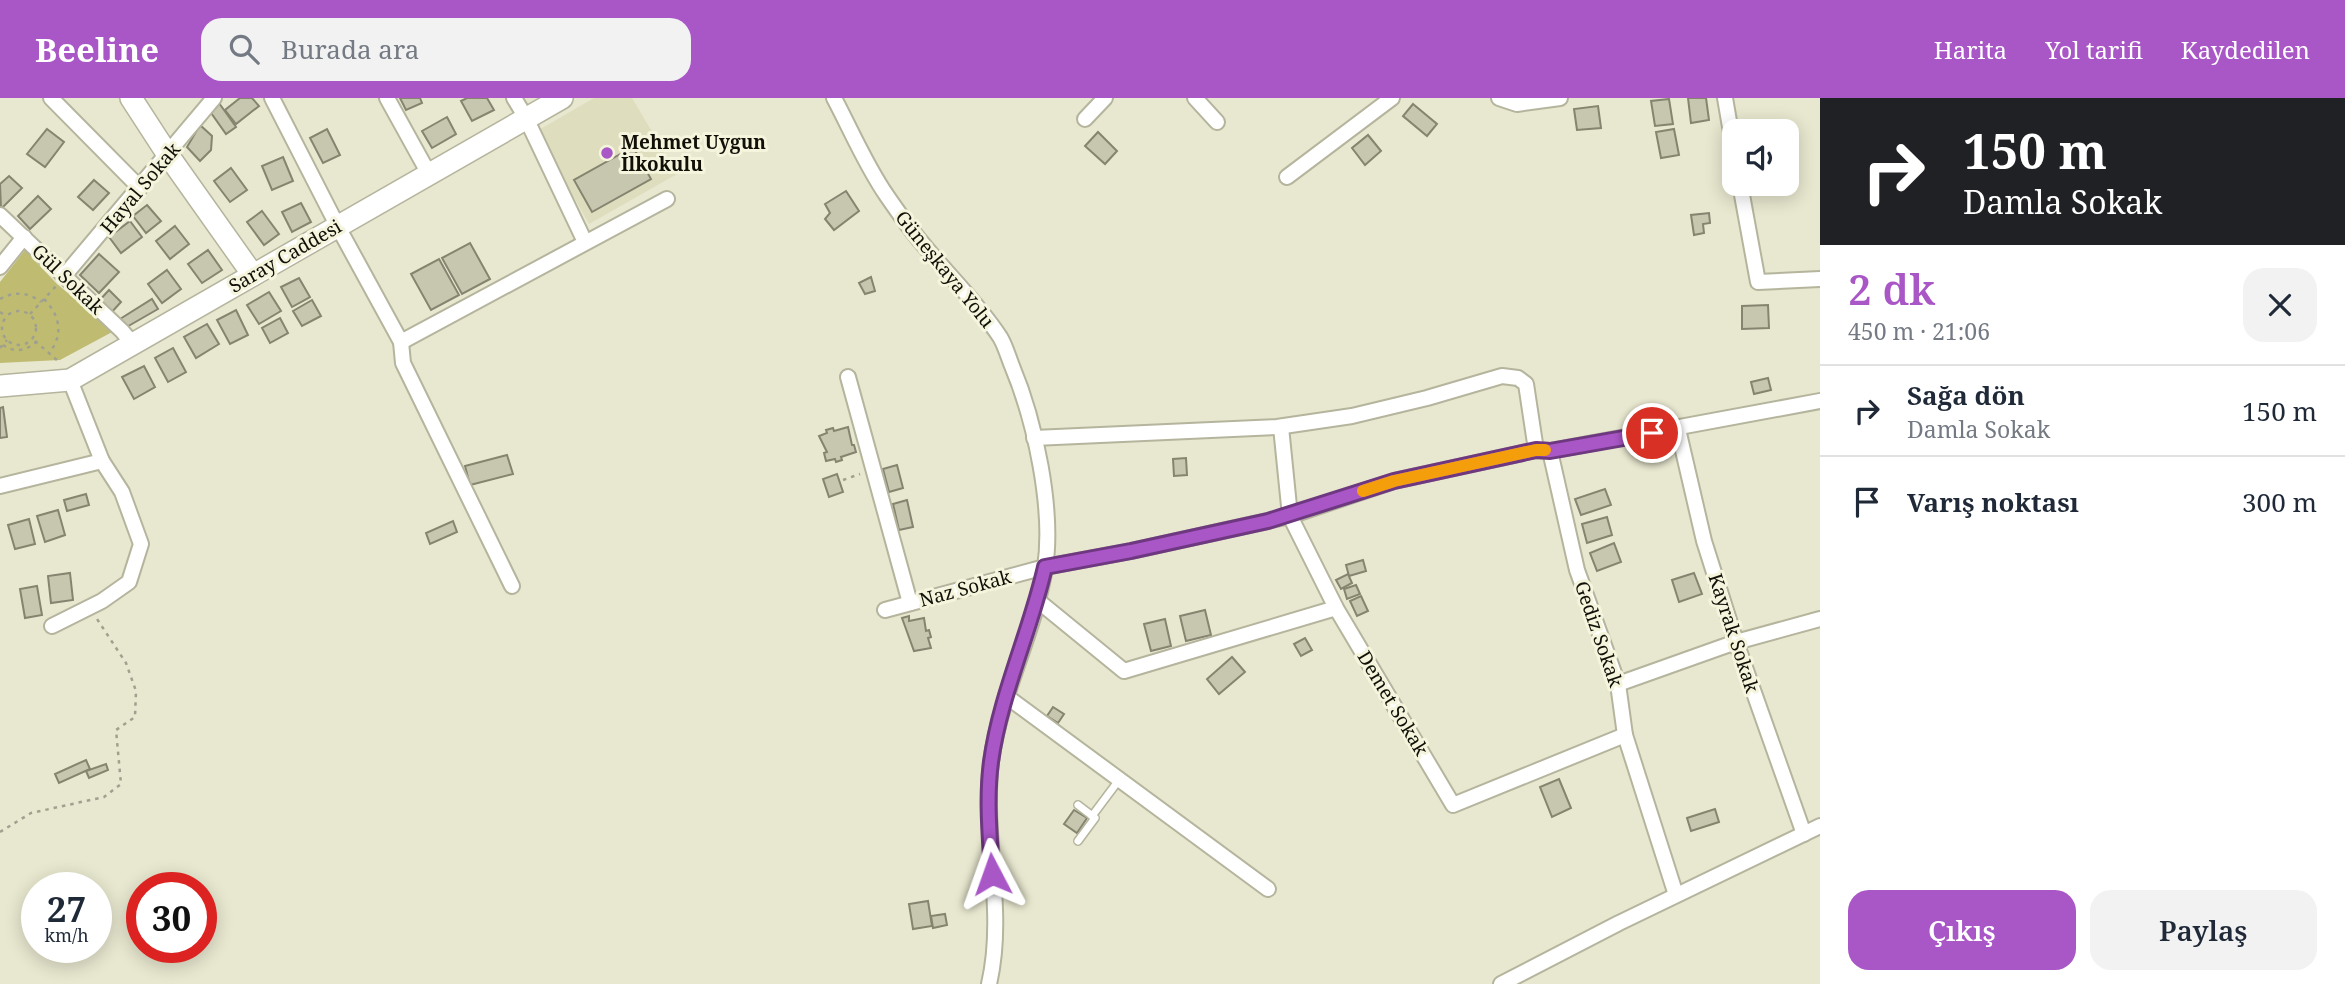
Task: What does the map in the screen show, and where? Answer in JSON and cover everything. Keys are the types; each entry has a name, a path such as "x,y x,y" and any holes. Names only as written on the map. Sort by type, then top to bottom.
{"street":[{"path":"51,98 139,188"},
{"path":"131,98 253,275"},
{"name":"Hayal Sokak","path":"62,279 214,98"},
{"path":"272,98 401,342 402,363 512,586"},
{"path":"387,98 429,174"},
{"path":"514,98 585,242"},
{"name":"Saray Caddesi","path":"0,386 70,380 562,98"},
{"name":"Güneşkaya Yolu","path":"834,98 885,194 922,244 965,289 1001,338 1024,394 1045,500 1045,567 1006,696 992,760 988,799 995,925 989,984"},
{"path":"1085,119 1105,98"},
{"path":"1195,98 1217,122"},
{"path":"1287,177 1392,98"},
{"path":"1499,98 1517,104 1560,98"},
{"path":"1725,98 1729,119"},
{"path":"1742,196 1758,282 1820,279"},
{"path":"401,342 667,199"},
{"name":"Gül Sokak","path":"0,215 62,279 122,331 133,344"},
{"path":"0,267 24,237"},
{"name":"Gediz Sokak","path":"1281,427 1352,416 1502,376 1518,377 1526,384 1577,570 1618,684 1625,735 1676,895"},
{"path":"848,377 910,603"},
{"path":"52,626 130,582 141,544 122,492 102,461 70,380"},
{"name":"Naz Sokak","path":"885,610 1045,567 1290,516 1394,481 1543,450 1678,429 1820,401"},
{"path":"1034,438 1281,427"},
{"name":"Demet Sokak","path":"1281,427 1290,516 1336,608 1453,805 1625,735"},
{"name":"Kayrak Sokak","path":"1678,429 1704,541 1736,642 1804,834"},
{"path":"0,486 102,461"},
{"path":"1037,600 1124,671 1336,608"},
{"path":"1618,684 1736,642 1820,620"},
{"path":"1006,696 1268,889"},
{"path":"1501,984 1820,826"}],"lane":[{"path":"1092,816 1119,779"},
{"path":"1078,841 1095,818 1079,805"}],"path":[{"path":"30,314 62,279"},
{"path":"0,299 18,293 43,300 55,311 59,325 58,335 49,353"},
{"path":"1,347 26,349 34,340 34,319 30,314 17,310 6,316 2,328 7,340 19,345 34,340"},
{"path":"0,312 6,316"},
{"path":"1,347 7,340"},
{"path":"34,340 58,361"},
{"path":"843,480 873,470"},
{"path":"0,832 31,813 104,797 121,784 116,730 135,717 136,691 126,663 89,607"}],"shaded area":[{"name":"Mehmet Uygun İlkokulu","path":"594,98 632,98 677,174 589,224 537,131"},
{"path":"25,250 57,284 114,331 60,360 0,363 0,282"}],"building":[{"path":"240,98 252,98 259,106 236,124 225,110"},
{"path":"400,98 420,98 422,103 406,110"},
{"path":"467,98 487,98 494,110 472,121 461,101"},
{"path":"1688,98 1706,98 1709,120 1691,123"},
{"path":"1669,99 1673,124 1655,126 1651,101"},
{"path":"219,103 236,127 226,134 209,110"},
{"path":"1413,104 1437,124 1427,136 1403,116"},
{"path":"1598,106 1601,128 1577,130 1574,109"},
{"path":"447,117 456,134 432,148 422,131"},
{"path":"200,125 212,136 211,150 200,161 187,147"},
{"path":"47,129 64,142 45,167 27,154"},
{"path":"327,129 340,155 323,163 310,138"},
{"path":"1674,129 1679,155 1661,158 1656,132"},
{"path":"1098,132 1117,151 1105,164 1085,146"},
{"path":"1368,135 1381,151 1365,165 1352,148"},
{"path":"633,147 651,179 592,212 574,180"},
{"path":"283,157 293,181 272,190 262,166"},
{"path":"231,168 247,190 230,202 214,181"},
{"path":"9,176 22,188 1,209 0,184"},
{"path":"94,180 109,193 93,210 78,197"},
{"path":"846,191 859,211 834,230 825,219 830,213 825,204"},
{"path":"38,196 51,209 30,229 18,216"},
{"path":"301,203 311,222 292,232 282,212"},
{"path":"147,205 161,221 146,233 133,216"},
{"path":"262,211 279,234 264,245 247,222"},
{"path":"1709,213 1710,223 1703,224 1704,233 1694,235 1691,215"},
{"path":"130,221 142,237 121,253 109,237"},
{"path":"175,226 189,244 170,259 156,241"},
{"path":"470,243 490,279 462,294 442,258"},
{"path":"208,250 222,270 202,283 188,264"},
{"path":"99,254 119,272 99,293 80,275"},
{"path":"439,259 459,295 431,310 411,274"},
{"path":"167,270 181,289 162,303 148,284"},
{"path":"871,277 875,291 865,294 859,283"},
{"path":"299,278 310,297 292,307 281,287"},
{"path":"109,290 121,302 110,314 97,303"},
{"path":"269,292 281,311 259,324 247,305"},
{"path":"152,299 158,309 125,328 120,319"},
{"path":"312,300 321,316 302,326 293,311"},
{"path":"1768,305 1769,328 1742,329 1742,306"},
{"path":"236,310 248,335 230,344 217,320"},
{"path":"280,318 288,333 270,343 262,328"},
{"path":"207,324 219,344 196,358 184,337"},
{"path":"173,348 186,372 168,382 155,358"},
{"path":"144,366 155,387 134,399 122,377"},
{"path":"1768,378 1771,390 1754,394 1751,382"},
{"path":"3,407 7,437 0,438 0,408"},
{"path":"848,427 856,452 841,457 842,460 836,462 835,459 826,461 824,453 827,452 819,436 827,433 826,430"},
{"path":"507,455 513,474 470,485 465,466"},
{"path":"1186,458 1187,475 1174,476 1173,459"},
{"path":"897,465 903,488 889,492 883,469"},
{"path":"837,474 843,492 829,497 823,479"},
{"path":"1605,489 1611,505 1581,515 1575,499"},
{"path":"86,494 89,505 67,511 64,500"},
{"path":"907,500 913,527 899,530 893,504"},
{"path":"58,510 65,535 45,542 37,516"},
{"path":"1607,517 1612,535 1587,543 1582,524"},
{"path":"29,519 35,544 15,549 8,525"},
{"path":"453,521 457,532 430,544 426,533"},
{"path":"1614,543 1621,562 1597,571 1590,553"},
{"path":"1363,560 1366,571 1349,576 1346,565"},
{"path":"70,573 73,600 51,603 48,576"},
{"path":"1694,573 1702,594 1679,602 1672,580"},
{"path":"1348,574 1352,583 1341,589 1336,580"},
{"path":"1356,585 1360,594 1347,599 1344,589"},
{"path":"37,586 42,615 25,618 20,589"},
{"path":"1361,596 1368,611 1357,616 1350,601"},
{"path":"1205,610 1211,635 1186,641 1180,616"},
{"path":"909,616 909,621 924,618 926,631 929,630 931,637 928,638 931,648 914,651 902,618"},
{"path":"1165,619 1171,646 1151,651 1144,624"},
{"path":"1305,638 1312,650 1301,656 1294,644"},
{"path":"1232,657 1245,672 1219,694 1207,679"},
{"path":"1053,707 1064,714 1058,723 1047,716"},
{"path":"86,760 90,769 59,783 55,774"},
{"path":"106,764 108,770 89,778 86,771"},
{"path":"1559,779 1571,808 1552,817 1540,787"},
{"path":"1715,809 1719,822 1691,831 1687,818"},
{"path":"1074,810 1087,818 1077,833 1064,824"},
{"path":"928,901 932,926 913,929 909,904"},
{"path":"945,914 947,925 933,928 931,916"}],"slow traffic":[{"path":"1363,491 1394,481 1545,450"}],"place":[{"name":"Mehmet Uygun İlkokulu","path":"607,153"}],"route":[{"path":"992,874 988,799 992,760 1004,702 1045,567 1290,516 1394,481 1536,450 1550,451 1652,433"}]}
